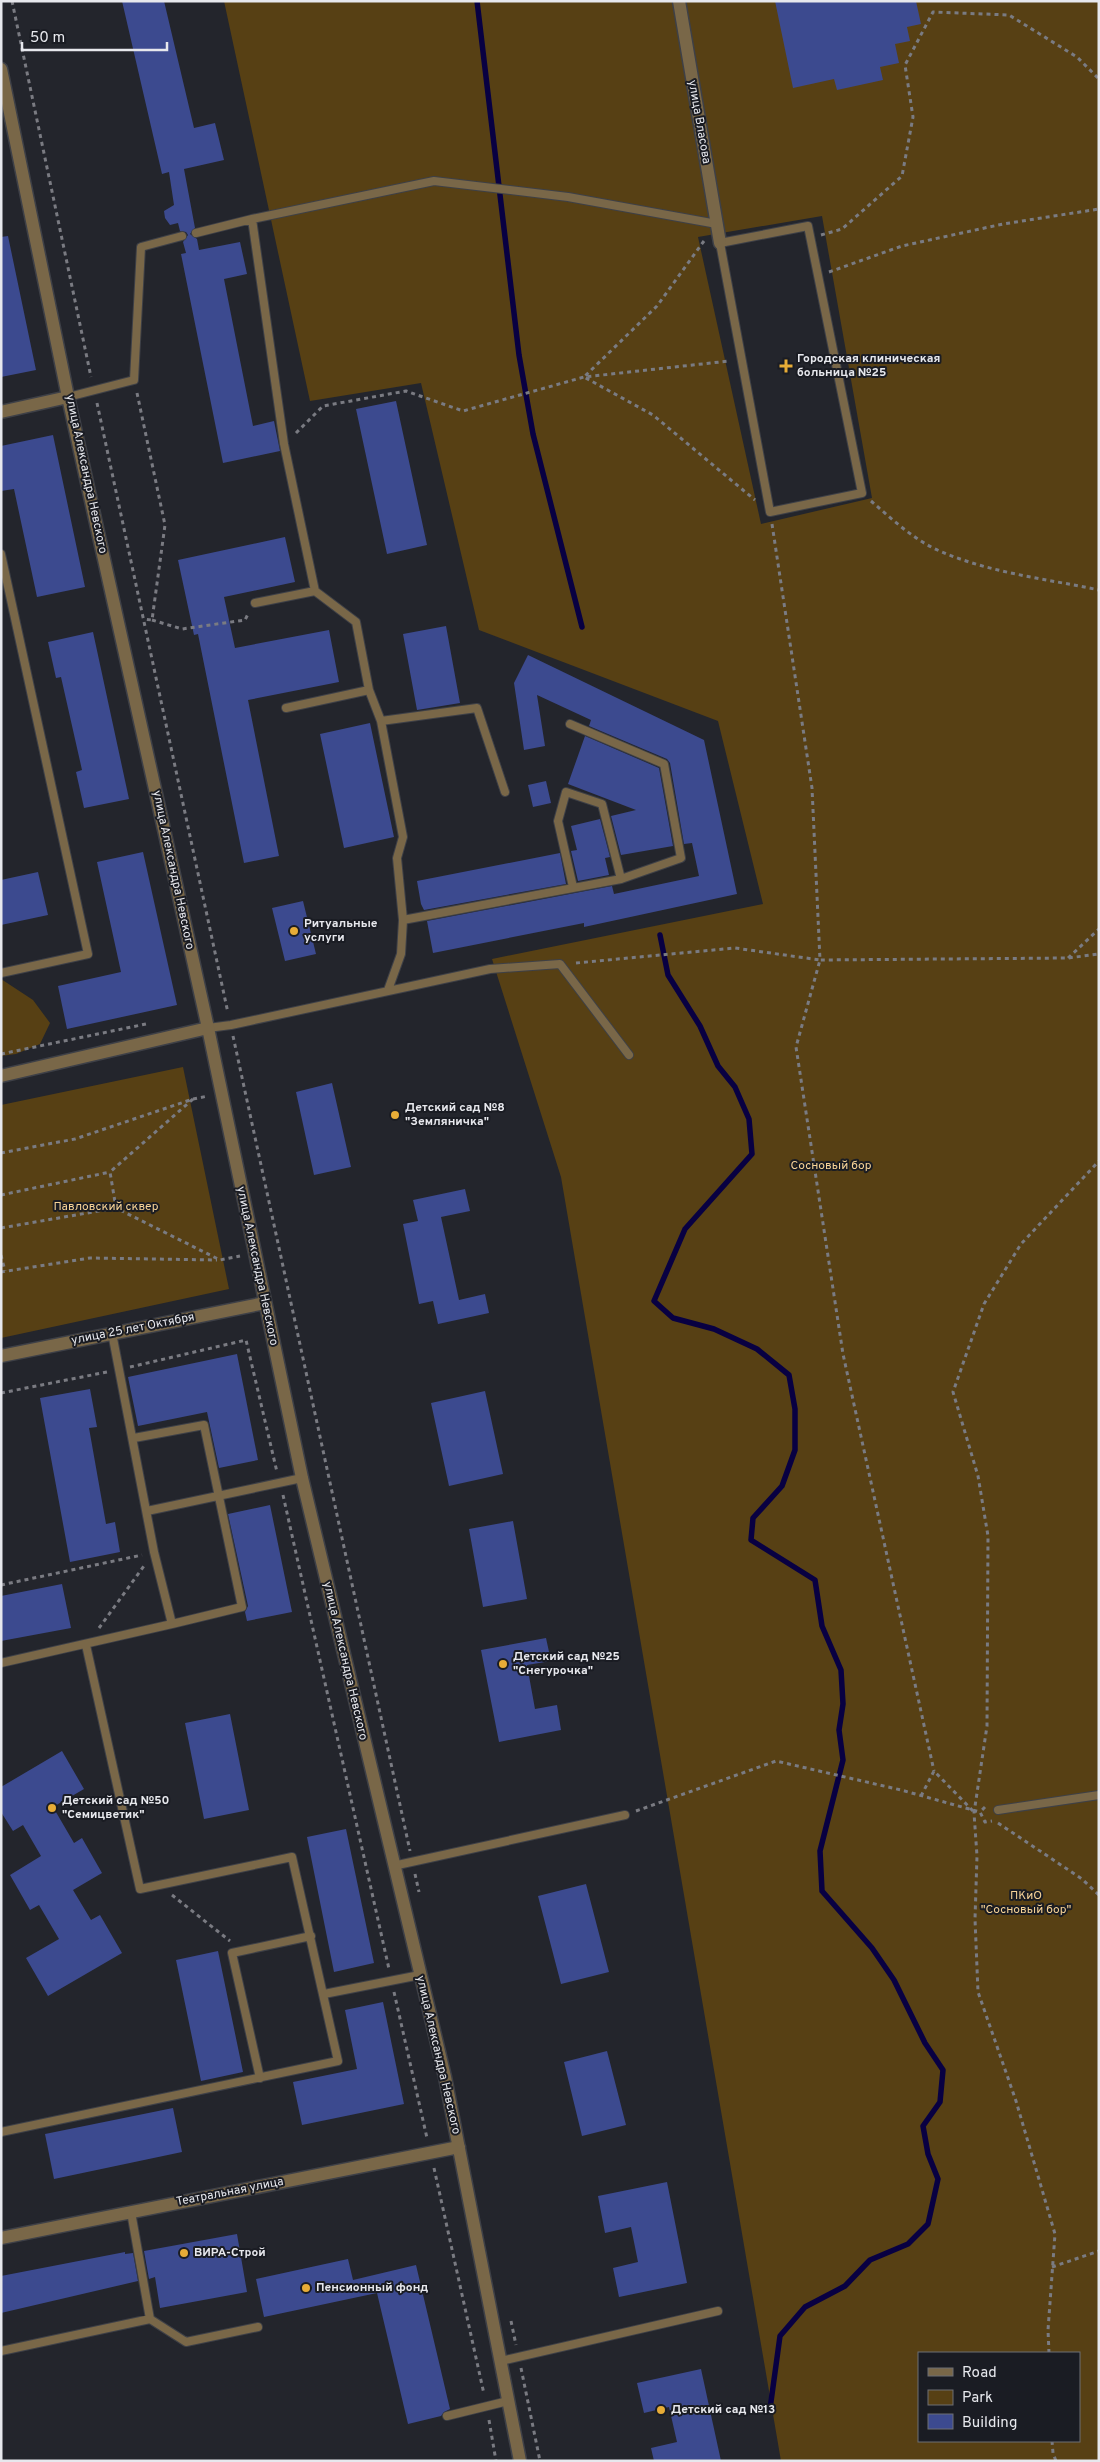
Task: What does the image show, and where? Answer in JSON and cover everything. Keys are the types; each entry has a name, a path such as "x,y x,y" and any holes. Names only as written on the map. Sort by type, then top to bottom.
{"street":[{"name":"улица Власова","path":"679,1 720,243"},
{"name":"улица Александра Невского","path":"1,69 68,397 205,1012 302,1478 459,2147 520,2461"},
{"path":"1,412 68,397"},
{"path":"2,1073 208,1028"},
{"name":"улица 25 лет Октября","path":"1,1356 265,1304"},
{"name":"Театральная улица","path":"1,2238 459,2147"}],"lane":[{"path":"196,232 434,181 568,197 717,224"},
{"path":"252,219 284,444 315,591 356,622 369,690 381,721 403,837 397,858 403,920 401,954 388,990"},
{"path":"808,226 862,493 770,512 720,243 808,226"},
{"path":"68,397 134,380 141,247 182,236"},
{"path":"1,554 88,954 1,973"},
{"path":"255,603 315,591"},
{"path":"286,708 369,690"},
{"path":"381,721 477,708 505,792"},
{"path":"403,920 621,879 681,858 664,764 570,724"},
{"path":"574,887 558,821 566,792 602,804 621,879"},
{"path":"208,1028 231,1025 490,969 560,964 629,1055"},
{"path":"112,1333 134,1438 154,1552 172,1624"},
{"path":"1,1663 242,1608 204,1426 134,1438"},
{"path":"147,1511 302,1478"},
{"path":"1,2132 338,2061 292,1857 159,1886 140,1888 86,1645"},
{"path":"998,1810 1099,1795"},
{"path":"393,1866 625,1815"},
{"path":"260,2078 232,1953 311,1936"},
{"path":"324,1994 420,1975"},
{"path":"131,2212 150,2319"},
{"path":"501,2360 718,2311"},
{"path":"1,2351 150,2319 186,2342 258,2327"},
{"path":"447,2416 508,2401"}],"path":[{"path":"12,1 94,390 421,1900"},
{"path":"811,238 842,229 902,176 913,117 905,66 933,12 1009,15 1077,57 1099,79"},
{"path":"819,275 902,246 1003,224 1099,209"},
{"path":"584,377 657,306 717,224"},
{"path":"284,444 323,406 406,391 463,411 584,377 742,360"},
{"path":"584,377 653,415 770,512 788,619 812,788 820,960 796,1046 843,1354 934,1771 974,1813"},
{"path":"134,380 165,525 152,620"},
{"path":"862,493 903,530 942,552 998,570 1099,590"},
{"path":"144,619 182,629 206,627 245,620 255,603"},
{"path":"1068,958 1099,929"},
{"path":"560,964 735,948 820,960 1068,958 1099,954"},
{"path":"205,1012 227,1006"},
{"path":"1,1054 156,1022"},
{"path":"1,1153 76,1139 193,1099 222,1094"},
{"path":"1,1195 110,1172 193,1099"},
{"path":"1049,2352 1048,2330 1055,2234 1016,2101 978,1992 975,1919 977,1856 974,1813 987,1726 988,1536 978,1476 953,1392 984,1304 1021,1244 1099,1161"},
{"path":"110,1172 116,1208"},
{"path":"1,1228 116,1208 220,1260"},
{"path":"1,1255 3,1272 90,1258 220,1260 255,1254"},
{"path":"246,1340 280,1482 430,2152 486,2406 496,2461"},
{"path":"1,1586 154,1552"},
{"path":"86,1645 154,1552"},
{"path":"625,1815 776,1761 901,1790 974,1813 980,1812"},
{"path":"921,1796 934,1771"},
{"path":"995,1821 1082,1879 1099,1894"},
{"path":"159,1886 242,1950"},
{"path":"1052,2267 1099,2251"},
{"path":"510,2315 540,2461"},
{"path":"1052,2442 1056,2461"}],"green space":[{"name":"Сосновый бор","path":"224,1 1099,1 1099,2461 781,2461 561,1177 492,959 763,904 718,721 479,630 421,383 310,401","holes":["822,216 872,498 761,524 698,237"]},
{"path":"1,979 33,1000 50,1023 40,1044 16,1054 1,1056"},
{"name":"Павловский сквер","path":"183,1067 229,1289 1,1338 1,1105"}],"building":[{"path":"122,1 164,1 194,128 215,123 224,160 184,169 195,228 190,234 197,239 199,250 240,242 247,274 224,279 253,426 274,421 280,451 223,463 181,254 186,253 183,242 188,235 186,232 180,231 178,223 170,225 165,218 164,211 174,205 169,172 162,174"},
{"path":"775,1 916,1 921,24 907,27 910,41 895,44 899,63 880,67 883,80 837,90 834,79 793,88"},
{"path":"8,236 36,370 1,377 1,237"},
{"path":"396,401 427,545 387,554 356,409"},
{"path":"53,435 85,587 37,597 14,489 1,491 1,446"},
{"path":"285,537 295,582 224,597 235,648 329,630 339,682 248,700 279,856 244,863 198,634 194,635 178,560"},
{"path":"446,626 460,703 417,710 403,634"},
{"path":"93,632 129,799 84,808 76,772 82,770 61,677 56,678 48,642"},
{"path":"528,655 704,740 737,894 584,927 584,923 433,953 427,921 612,886 614,894 699,876 692,843 684,844 670,763 667,759 589,726 591,720 537,695 545,746 524,750 514,683"},
{"path":"370,723 394,837 344,848 320,734"},
{"path":"585,736 659,768 673,846 621,855 611,816 636,810 568,784"},
{"path":"546,781 551,803 533,807 528,785"},
{"path":"600,819 610,857 605,858 609,875 578,881 571,851 577,850 571,826"},
{"path":"143,852 177,1005 67,1029 58,986 121,972 97,862"},
{"path":"560,853 566,884 424,910 421,904 417,881"},
{"path":"38,872 48,915 1,925 1,880"},
{"name":"Ритуальные услуги","path":"303,901 316,954 285,961 272,908"},
{"path":"332,1083 351,1167 314,1175 296,1092"},
{"path":"465,1189 470,1211 441,1217 459,1300 485,1294 489,1313 438,1324 433,1301 419,1304 403,1224 418,1221 413,1200"},
{"path":"237,1354 258,1460 219,1468 207,1412 138,1426 128,1377"},
{"path":"90,1389 97,1427 89,1428 106,1524 115,1522 120,1552 70,1562 40,1398"},
{"path":"485,1391 503,1474 449,1486 431,1403"},
{"path":"270,1505 292,1612 247,1621 245,1612 248,1606 228,1514"},
{"path":"513,1521 527,1599 483,1607 469,1529"},
{"path":"62,1584 71,1628 1,1641 1,1596"},
{"path":"546,1638 551,1661 527,1665 535,1709 557,1705 561,1730 499,1742 481,1650"},
{"path":"230,1714 249,1810 204,1819 185,1723"},
{"path":"62,1751 84,1789 53,1807 74,1843 82,1838 102,1873 73,1890 91,1920 100,1915 122,1953 48,1996 26,1958 59,1939 39,1905 30,1910 10,1875 41,1856 23,1825 13,1831 1,1812 1,1787"},
{"path":"346,1829 374,1963 334,1972 307,1837"},
{"path":"586,1884 609,1972 561,1984 538,1896"},
{"path":"218,1951 243,2072 201,2081 176,1960"},
{"path":"383,2002 404,2104 302,2125 293,2082 357,2069 345,2010"},
{"path":"607,2051 626,2125 582,2136 564,2062"},
{"path":"173,2108 182,2152 54,2179 45,2134"},
{"path":"667,2182 687,2283 619,2297 613,2268 638,2262 631,2227 605,2233 598,2196"},
{"path":"237,2234 247,2292 160,2308 155,2277 149,2279 144,2251"},
{"path":"125,2252 125,2254 133,2253 138,2281 1,2313 1,2276"},
{"path":"348,2259 353,2280 416,2265 450,2409 441,2416 408,2424 377,2293 264,2317 256,2279"},
{"path":"701,2369 721,2461 654,2461 651,2448 677,2442 669,2407 644,2413 637,2383"}],"waterway":[{"path":"477,1 519,355 533,434 582,627"},
{"path":"660,935 668,975 700,1026 718,1066 735,1087 749,1119 752,1154 685,1229 654,1301 673,1318 714,1329 757,1349 789,1375 795,1409 795,1450 782,1486 753,1518 751,1540 815,1580 822,1626 841,1670 843,1704 839,1730 843,1760 820,1851 822,1891 872,1948 894,1980 925,2043 943,2070 940,2102 923,2126 928,2154 938,2179 928,2224 908,2244 870,2260 845,2286 805,2307 780,2336 770,2409"}],"place":[{"name":"Городская клиническая больница №25","path":"786,366"},
{"name":"Ритуальные услуги","path":"294,931"},
{"name":"Детский сад №8 \"Земляничка\"","path":"395,1115"},
{"name":"Детский сад №25 \"Снегурочка\"","path":"503,1664"},
{"name":"Детский сад №50 \"Семицветик\"","path":"52,1808"},
{"name":"ВИРА-Строй","path":"184,2253"},
{"name":"Пенсионный фонд","path":"306,2288"},
{"name":"Детский сад №13","path":"661,2410"}],"park label":[{"name":"ПКиО \"Сосновый бор\"","path":"1026,1903"}]}
